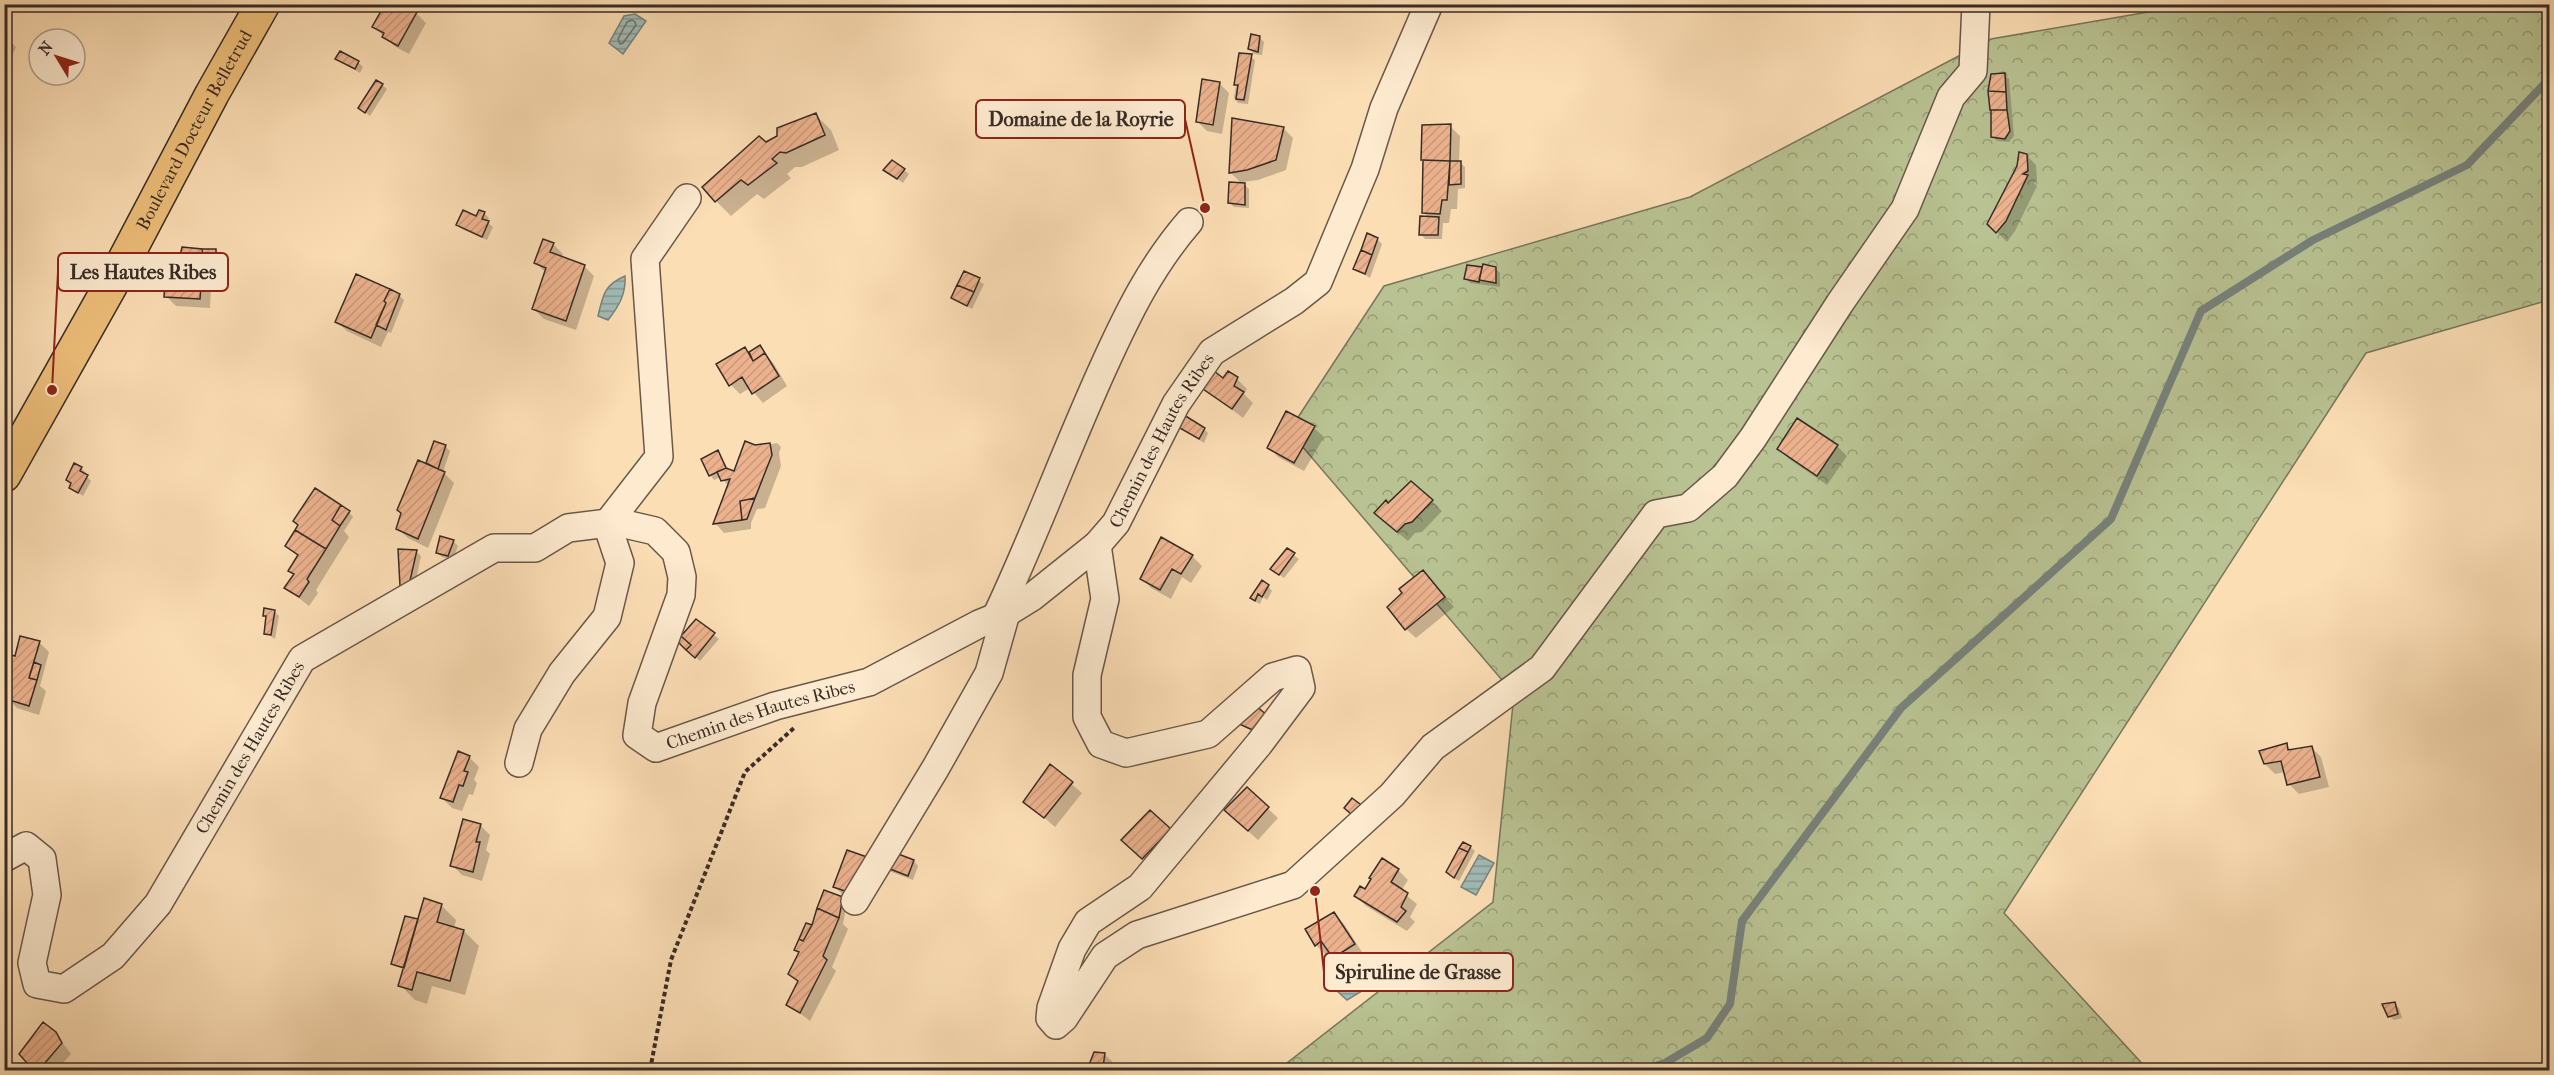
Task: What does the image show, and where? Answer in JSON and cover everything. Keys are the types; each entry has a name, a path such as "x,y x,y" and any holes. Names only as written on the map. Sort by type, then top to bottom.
{"main road":[{"name":"Boulevard Docteur Belletrud","path":"4,475 122,265 212,94 263,4"}],"street":[{"name":"Chemin des Hautes Ribes","path":"4,858 26,846 42,859 47,895 32,963 37,984 64,989 113,956 158,904 302,658 494,548 536,548 568,528 616,522 655,531 676,552 682,578 681,595 642,703 637,735 656,748 775,706 869,682 1032,597 1097,544 1116,524 1176,404 1212,352 1294,301 1318,282 1365,169 1384,108 1429,4"},
{"path":"1097,544 1105,599 1087,675 1087,717 1101,744 1126,753 1208,734 1273,677 1297,670 1301,687 1259,744 1140,887 1088,922 1072,949 1051,1008 1050,1018 1056,1025 1064,1018 1105,956 1137,935 1293,885 1392,795 1433,747 1542,668 1656,514 1688,508 1725,476 1753,438 1840,303 1905,209 1951,97 1974,71 1976,4"},
{"path":"519,763 528,729 562,672 607,617 620,563 607,524 659,457 645,259 687,198"},
{"path":"855,901 935,769 989,673 1001,615 1072,436 1134,301 1164,250 1189,222"}],"path":[{"path":"650,1071 671,960 745,772 802,721"}],"green space":[{"path":"2189,5 2549,5 2549,300 2366,353 2004,913 2148,1070 1278,1070 1493,902 1514,694 1289,431 1384,286 1690,197 1991,39"}],"water":[{"path":"635,14 646,21 623,54 609,43 624,16"},
{"path":"625,276 623,294 615,310 608,320 598,316 601,302 609,287"},
{"path":"1479,855 1494,863 1476,895 1461,887"},
{"path":"1362,973 1366,973 1371,982 1370,986 1347,1000 1336,990 1346,986"}],"building":[{"path":"385,4 404,4 417,12 398,46 382,37 384,33 372,27"},
{"path":"1251,34 1260,36 1258,52 1248,49"},
{"path":"340,51 359,61 355,69 335,59"},
{"path":"1239,53 1252,54 1244,100 1236,99 1238,85 1234,85"},
{"path":"2005,73 2006,92 1988,91 1991,74"},
{"path":"1202,79 1220,82 1213,125 1196,122"},
{"path":"376,80 383,84 365,113 358,108"},
{"path":"1988,91 2006,92 2007,110 1990,110"},
{"path":"1991,110 2007,110 2010,131 2005,139 1991,137"},
{"path":"816,113 825,135 786,153 780,152 772,159 777,163 748,185 741,180 715,202 702,187 759,136 766,142 777,136 777,128"},
{"path":"1232,118 1284,127 1276,160 1247,170 1229,173"},
{"path":"1451,124 1450,161 1421,160 1422,125"},
{"path":"2019,152 2027,154 2028,171 2023,174 2028,175 2006,221 1996,233 1987,224 2017,166"},
{"path":"892,160 905,169 897,179 883,170"},
{"path":"1423,160 1450,161 1447,200 1442,200 1440,214 1422,213"},
{"path":"1450,161 1461,161 1461,184 1449,185"},
{"path":"1229,182 1245,183 1245,205 1228,203"},
{"path":"463,210 476,216 479,210 485,212 482,219 489,221 482,237 456,225"},
{"path":"1420,216 1439,217 1438,235 1419,235"},
{"path":"1367,233 1378,238 1372,255 1361,250"},
{"path":"543,239 554,243 550,252 585,265 566,321 532,309 546,268 534,263"},
{"path":"182,247 202,249 203,258 180,256"},
{"path":"202,249 216,249 216,258 203,258"},
{"path":"1361,250 1372,255 1365,274 1353,269"},
{"path":"172,255 203,258 200,299 164,297 166,260"},
{"path":"1483,264 1496,267 1496,283 1479,280"},
{"path":"1467,265 1482,267 1479,282 1464,279"},
{"path":"964,271 980,278 974,292 957,285"},
{"path":"356,274 390,289 371,338 335,322"},
{"path":"957,285 974,292 967,306 951,298"},
{"path":"390,289 400,294 386,330 376,325"},
{"path":"760,345 765,353 753,361 749,352"},
{"path":"745,347 753,361 765,353 779,376 752,394 742,377 729,386 716,364"},
{"path":"1214,371 1223,378 1228,371 1238,377 1234,386 1244,392 1232,409 1203,389"},
{"path":"1286,411 1315,426 1294,463 1267,448"},
{"path":"1184,415 1205,428 1199,439 1178,427"},
{"path":"1797,418 1838,445 1817,476 1777,449"},
{"path":"434,441 446,445 438,469 426,463"},
{"path":"745,441 755,445 770,443 772,455 755,498 740,501 742,520 713,524 730,479 721,481 717,472 726,468 734,471"},
{"path":"718,450 726,468 709,476 701,459"},
{"path":"418,460 445,472 418,539 396,529 401,513 397,510"},
{"path":"74,463 82,467 80,471 88,475 78,493 69,488 71,483 66,480"},
{"path":"1411,481 1433,500 1412,522 1405,524 1397,532 1374,513 1386,500 1388,503"},
{"path":"315,488 341,505 332,520 340,526 326,549 295,530 298,525 293,521"},
{"path":"755,498 747,519 742,520 740,501"},
{"path":"341,505 350,511 340,526 332,520"},
{"path":"295,530 326,549 307,579 309,582 299,597 284,588 294,574 288,571 298,555 285,546"},
{"path":"440,536 454,540 448,556 436,553"},
{"path":"1161,537 1193,555 1181,574 1172,569 1160,590 1140,579"},
{"path":"1287,548 1295,553 1279,575 1270,569"},
{"path":"398,549 417,550 409,585 400,586"},
{"path":"1423,570 1445,597 1405,630 1387,607 1402,593 1399,589"},
{"path":"1262,580 1269,585 1262,597 1258,594 1255,601 1250,598"},
{"path":"264,608 275,610 271,635 264,634 266,616 263,616"},
{"path":"696,619 715,633 695,658 686,650 691,645 681,636"},
{"path":"20,636 40,641 29,678 37,680 29,706 6,699 9,686 4,685 4,653 15,656"},
{"path":"681,636 691,645 686,650 677,641"},
{"path":"34,662 41,665 37,680 29,678"},
{"path":"1253,703 1270,718 1257,732 1237,723"},
{"path":"2287,743 2288,750 2312,746 2320,777 2287,785 2281,761 2264,764 2259,751"},
{"path":"458,751 470,756 464,771 468,772 463,786 459,785 453,802 440,798"},
{"path":"1050,764 1073,782 1044,818 1023,802"},
{"path":"1247,787 1269,807 1248,831 1224,810"},
{"path":"1352,798 1368,810 1358,820 1344,808"},
{"path":"1150,810 1171,829 1142,859 1121,840"},
{"path":"463,819 481,824 476,842 480,842 473,872 450,866"},
{"path":"1463,842 1471,846 1468,852 1459,848"},
{"path":"1459,848 1468,852 1454,878 1446,872"},
{"path":"847,850 867,857 851,893 833,887"},
{"path":"893,852 914,860 908,876 885,867"},
{"path":"1382,858 1399,869 1391,882 1408,893 1401,907 1406,911 1397,922 1354,896 1360,886 1365,889"},
{"path":"824,890 843,897 839,918 817,908"},
{"path":"424,898 442,904 437,922 464,930 450,981 417,972 412,990 398,986"},
{"path":"817,908 839,918 823,956 827,960 800,1013 786,1005 798,981 788,974 799,952 794,950 799,939 803,941 812,925"},
{"path":"1334,912 1355,944 1333,958 1321,941 1315,946 1305,929"},
{"path":"405,916 418,919 404,968 391,964"},
{"path":"806,923 812,925 803,941 799,939"},
{"path":"2395,1002 2398,1014 2388,1017 2382,1004"},
{"path":"43,1022 56,1032 62,1043 39,1070 33,1070 19,1054"},
{"path":"1094,1052 1105,1053 1103,1067 1113,1070 1087,1070"}],"waterway":[{"path":"1642,1070 1665,1063 1707,1038 1730,1004 1742,921 1901,708 2111,519 2201,311 2313,240 2467,165 2550,78"}],"place":[{"name":"Domaine de la Royrie","path":"1205,208"},
{"name":"Les Hautes Ribes","path":"52,390"},
{"name":"Spiruline de Grasse","path":"1315,891"}]}
